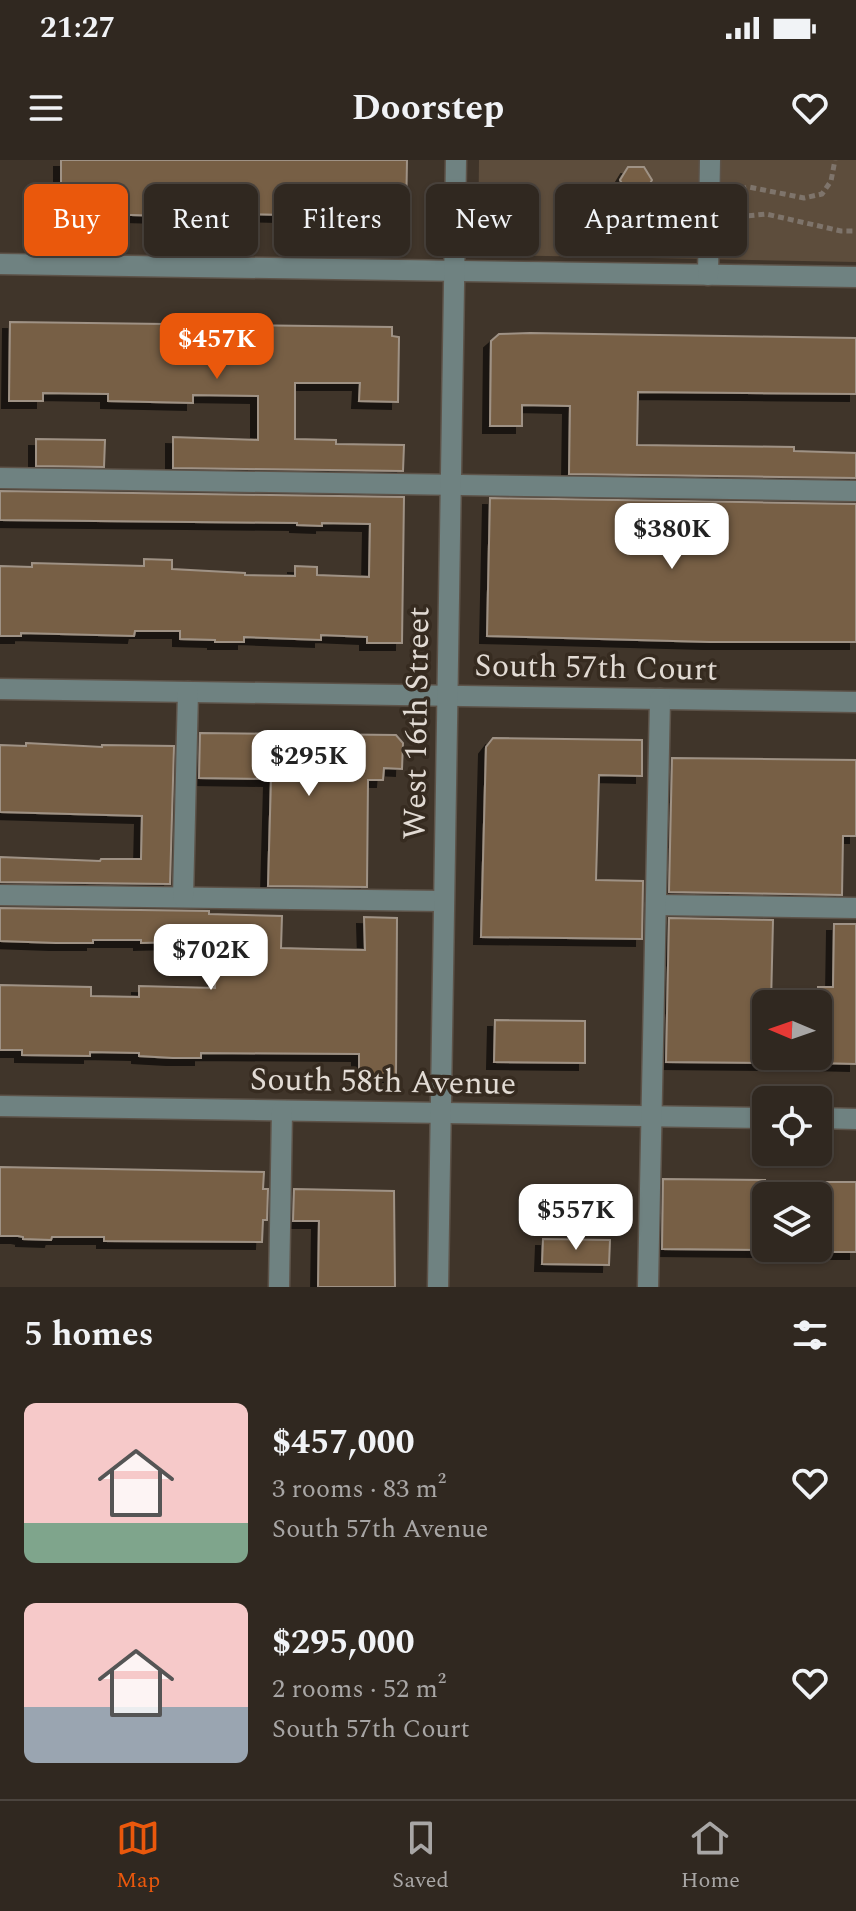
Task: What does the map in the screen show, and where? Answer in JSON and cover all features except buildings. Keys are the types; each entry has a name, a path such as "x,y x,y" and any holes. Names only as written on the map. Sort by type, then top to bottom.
{"street":[{"name":"West 16th Street","path":"438,1287 456,160"},
{"path":"708,275 710,160"},
{"path":"0,264 856,277"},
{"path":"0,478 856,491"},
{"name":"South 57th Court","path":"0,689 856,702"},
{"path":"183,897 188,692"},
{"path":"648,1287 660,699"},
{"path":"0,895 443,901"},
{"path":"656,905 856,908"},
{"name":"South 58th Avenue","path":"0,1106 752,1118"},
{"path":"279,1287 282,1111"},
{"path":"832,1118 856,1119"}],"path":[{"path":"835,160 831,181 822,194 804,198 749,187 735,191 731,203 737,217 766,214 841,231 856,231"}],"shaded area":[{"path":"479,160 856,160 856,262 539,256 539,184 479,184"}]}
